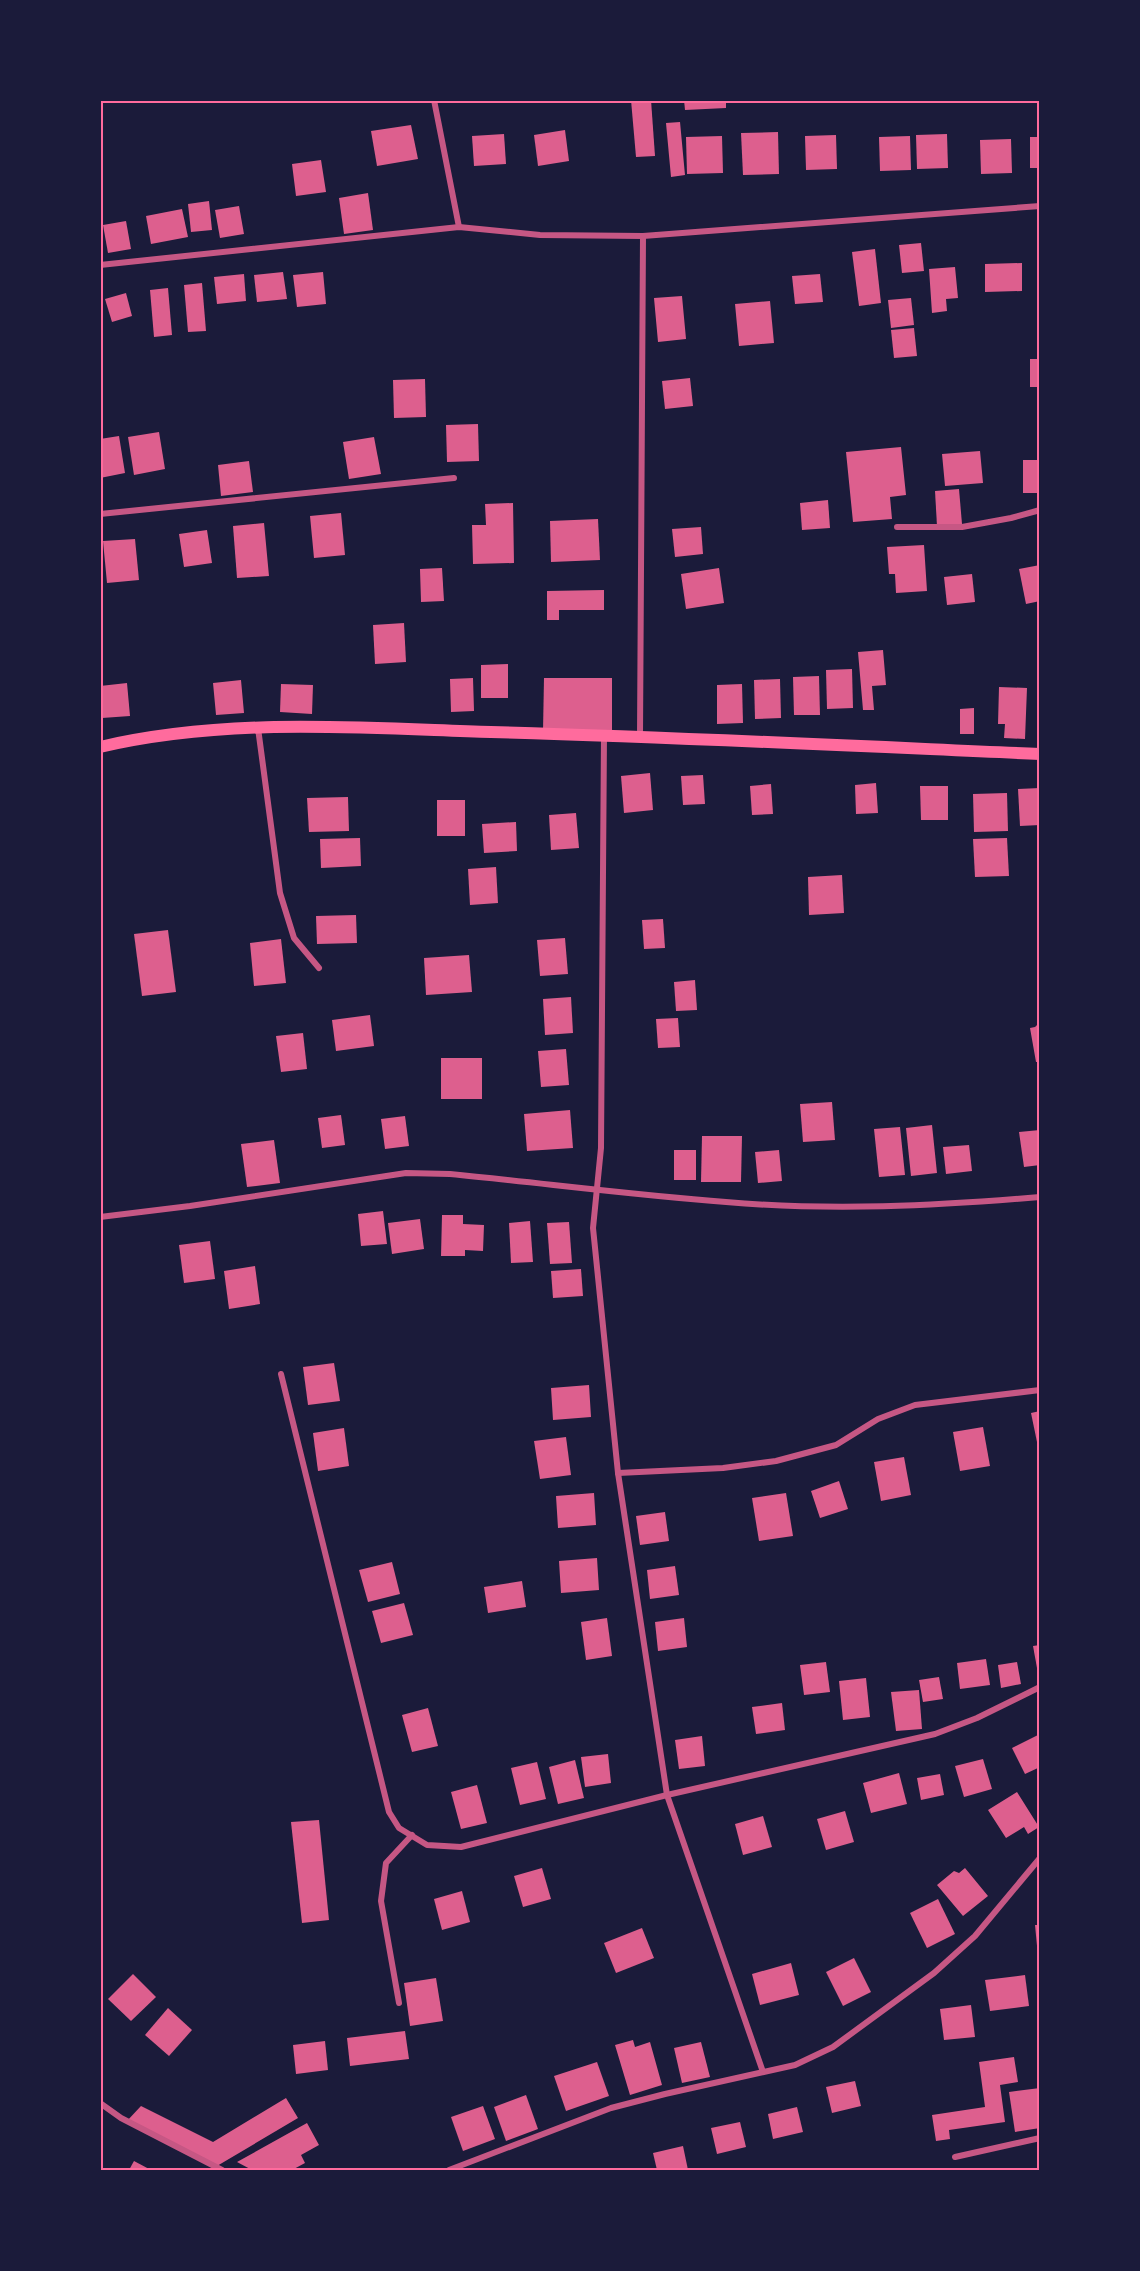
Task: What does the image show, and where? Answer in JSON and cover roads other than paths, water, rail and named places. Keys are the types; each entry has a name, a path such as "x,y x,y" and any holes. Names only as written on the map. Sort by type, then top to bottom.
{"main road":[{"path":"100,747 201,730 320,726 1040,753"}],"street":[{"path":"434,100 459,227"},
{"path":"100,265 459,227 540,235 643,236 1040,206"},
{"path":"640,737 643,236"},
{"path":"100,514 454,478"},
{"path":"897,527 962,527 1040,510"},
{"path":"258,728 280,892 294,938 319,968"},
{"path":"604,735 601,1148 593,1228 618,1473 666,1795 762,2072"},
{"path":"100,1217 190,1206 406,1173 450,1174 728,1203 845,1206 965,1203 1040,1197"},
{"path":"282,1374 389,1812 399,1828 427,1845 461,1847 666,1795 935,1734 977,1718 1040,1687"},
{"path":"618,1473 723,1468 776,1461 836,1445 878,1419 915,1405 1040,1390"},
{"path":"399,2003 381,1901 386,1863 411,1835"},
{"path":"449,2170 611,2108 795,2065 833,2047 934,1973 975,1936 1040,1858"},
{"path":"100,2103 121,2118 222,2170"},
{"path":"955,2157 1040,2138"}]}
